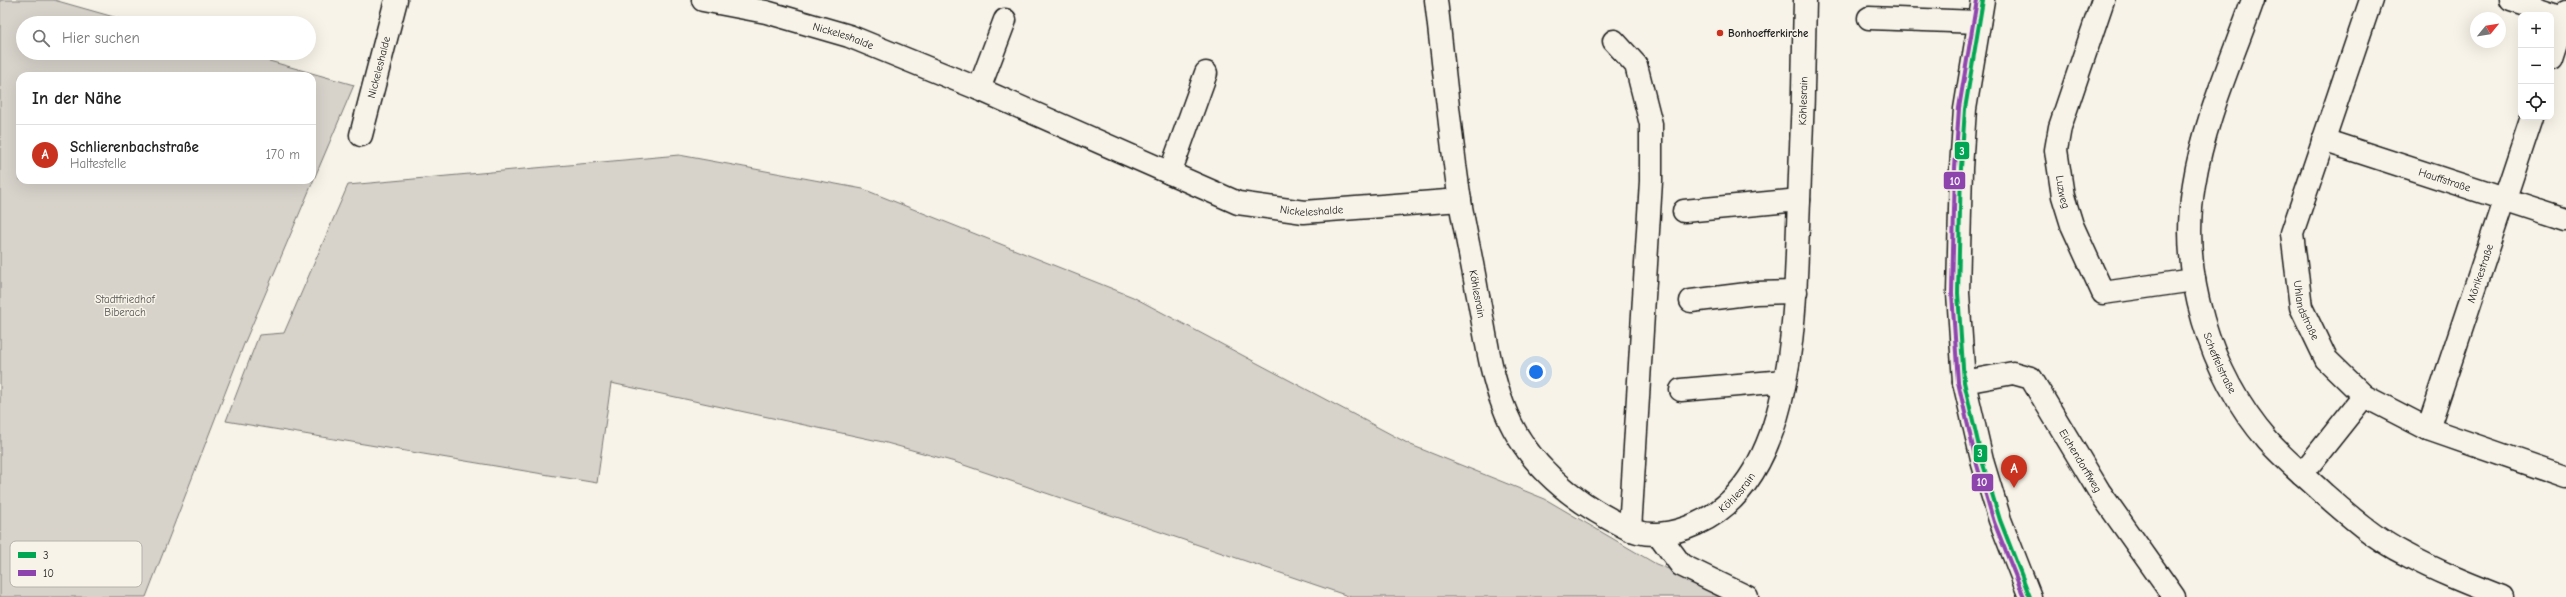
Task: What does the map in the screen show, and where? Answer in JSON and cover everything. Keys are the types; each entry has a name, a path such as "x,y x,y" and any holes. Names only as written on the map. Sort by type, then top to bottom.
{"street":[{"name":"Nickeleshalde","path":"361,135 396,0"},
{"name":"Nickeleshalde","path":"703,0 766,12 849,36 979,89 1238,203 1272,209 1304,212 1460,200"},
{"name":"Köhlesrain","path":"1436,0 1460,200 1491,361 1503,404 1514,428 1543,471 1563,490 1597,513 1630,530 1659,535 1686,529 1711,518 1734,500 1752,476 1766,447 1776,417 1784,381 1796,292 1802,159 1805,0"},
{"path":"1983,0 1965,109 1960,168 1958,293 1964,382 1983,464 2000,520 2030,597"},
{"name":"Luzweg","path":"2104,0 2060,126 2056,150 2064,196 2072,225 2103,293 2194,280"},
{"name":"Scheffelstraße","path":"2253,0 2209,123 2194,184 2190,240 2194,280 2202,319 2219,362 2241,402 2267,440 2350,517 2404,554 2502,597"},
{"name":"Uhlandstraße","path":"2371,0 2322,140 2292,233 2301,307 2326,359 2364,396 2428,429 2566,477"},
{"path":"2511,0 2565,16 2554,49"},
{"path":"1869,18 1979,22"},
{"path":"979,89 1005,20"},
{"path":"1614,41 1636,65 1651,124 1651,181 1630,530"},
{"path":"1170,173 1206,73"},
{"name":"Mörikestraße","path":"2428,429 2506,199 2531,120"},
{"name":"Hauffstraße","path":"2322,140 2566,219"},
{"path":"1684,211 1799,200"},
{"path":"1691,301 1755,293 1796,292"},
{"name":"Eichendorffweg","path":"1964,382 2013,373 2031,378 2099,491 2174,597"},
{"path":"1681,390 1784,381"},
{"path":"2302,474 2364,396"},
{"path":"1659,535 1681,565 1748,597"}],"green space":[{"name":"Stadtfriedhof Biberach","path":"0,0 54,0 110,16 16,16 16,60 266,60 308,72 16,72 16,184 312,184 244,344 146,597 0,597"},
{"name":"Stadtfriedhof Biberach","path":"316,74 354,85 316,174"},
{"path":"679,155 863,189 1133,297 1411,445 1545,499 1656,564 1739,597 1351,597 955,462 883,442 611,383 597,483 226,421 259,335 284,333 348,185"}],"transit line":[{"name":"10","path":"1977,0 1959,108 1955,168 1952,293 1958,382 1977,465 1994,522 2024,597"},
{"name":"3","path":"1983,0 1965,109 1961,168 1958,293 1964,382 1983,464 2000,520 2030,597"}],"place":[{"name":"Bonhoefferkirche","path":"1720,33"},
{"name":"Schlierenbachstraße","path":"2014,488"}]}
